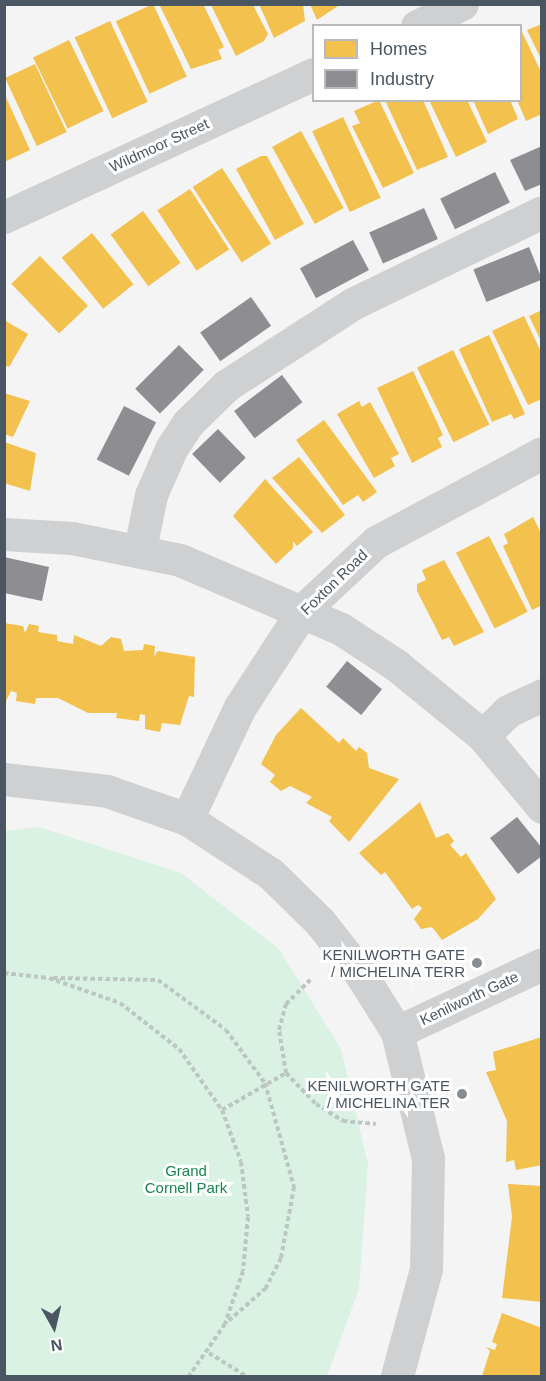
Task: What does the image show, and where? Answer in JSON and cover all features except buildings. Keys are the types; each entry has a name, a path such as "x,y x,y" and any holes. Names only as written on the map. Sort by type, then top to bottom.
{"street":[{"path":"421,24 462,4"},
{"name":"Wildmoor Street","path":"4,217 312,75"},
{"path":"140,549 151,495 167,457 188,423 227,385 352,304 542,212"},
{"name":"Foxton Road","path":"187,819 240,707 303,610 376,542 542,453"},
{"path":"4,534 140,549 227,576 303,610 396,665 483,736 542,807"},
{"path":"483,736 508,711 542,696"},
{"path":"4,779 107,791 187,819 271,874 296,897 342,947 397,1032 423,1129 431,1229 417,1312 397,1377"},
{"name":"Kenilworth Gate","path":"397,1032 542,964"}],"path":[{"path":"4,973 49,978 158,980 226,1029 265,1083 294,1187 276,1268 266,1287 225,1324"},
{"path":"49,978 120,1003 179,1049 222,1110 241,1162 248,1216 243,1271 225,1324 209,1353 189,1377"},
{"path":"311,979 286,1004 279,1030 286,1073 316,1104 343,1121 376,1124"},
{"path":"222,1110 265,1083 286,1073"},
{"path":"209,1353 246,1377"}],"green space":[{"name":"Grand Cornell Park","path":"39,827 181,873 279,949 341,1049 368,1164 359,1289 327,1376 5,1376 5,831"}],"place":[{"name":"KENILWORTH GATE / MICHELINA TERR","path":"477,963"},
{"name":"KENILWORTH GATE / MICHELINA TER","path":"462,1094"}]}
